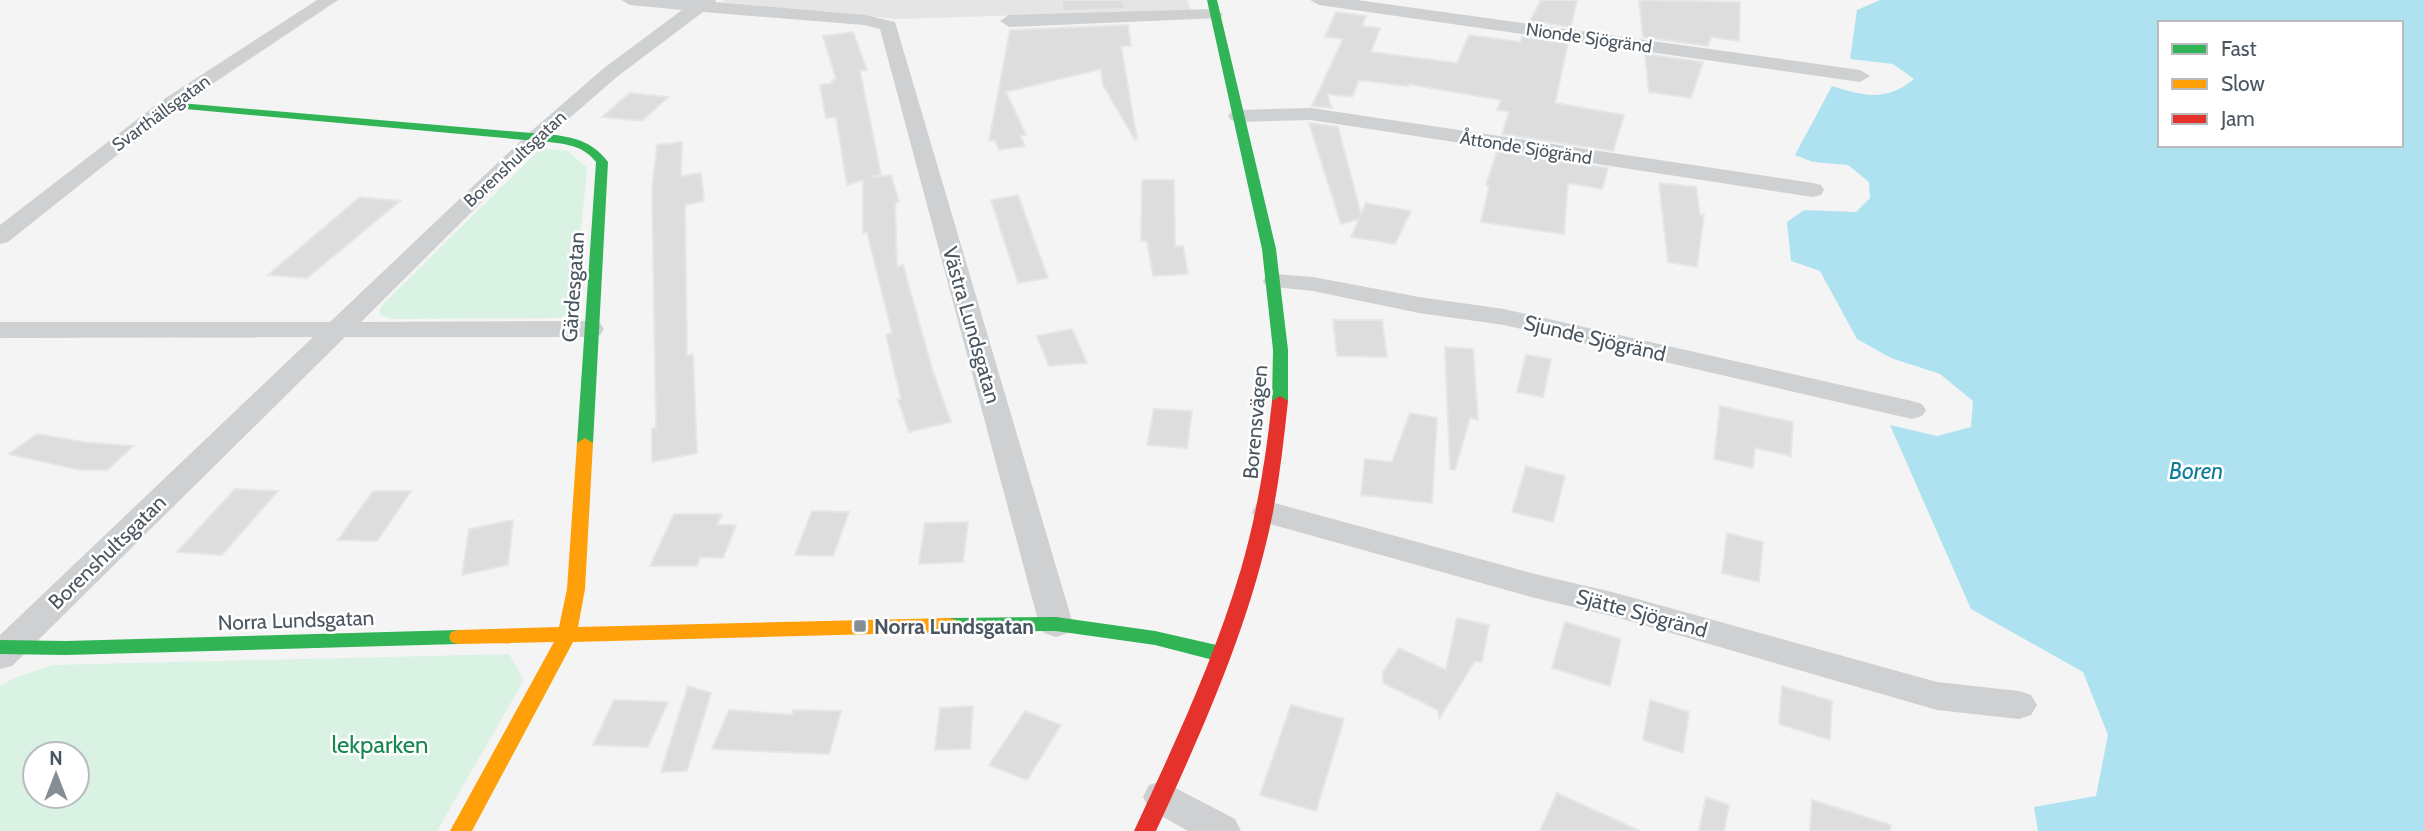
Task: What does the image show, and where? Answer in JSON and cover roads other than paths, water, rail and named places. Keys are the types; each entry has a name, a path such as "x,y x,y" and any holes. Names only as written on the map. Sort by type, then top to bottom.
{"street":[{"name":"Svarthällsgatan","path":"0,236 168,105 329,0"},
{"path":"630,0 702,3"},
{"name":"Nionde Sjögränd","path":"1318,0 1860,76"},
{"name":"Västra Lundsgatan","path":"702,3 865,20 888,26 1056,624"},
{"name":"Borenshultsgatan","path":"3,650 536,137 611,72 702,3"},
{"path":"1009,21 1213,7"},
{"name":"Borensvägen","path":"1145,831 1162,797 1221,654 1247,582 1267,512 1281,404 1282,362 1275,281 1213,7"},
{"name":"Gärdesgatan","path":"168,105 536,137 594,148 602,162 576,589 567,635 461,831"},
{"name":"Åttonde Sjögränd","path":"1238,116 1311,114 1813,190"},
{"name":"Sjunde Sjögränd","path":"1275,281 1325,286 1419,305 1504,317 1912,410"},
{"path":"0,330 591,329"},
{"name":"Sjätte Sjögränd","path":"1267,512 1535,586 1616,605 1937,696 2020,705"},
{"name":"Norra Lundsgatan","path":"3,650 860,626 1056,624 1155,638 1221,654"},
{"path":"1162,797 1222,831"}],"water":[{"name":"Boren","path":"1880,0 2424,0 2424,831 2038,831 2034,807 2096,796 2108,735 2083,672 1971,609 1890,425 1937,436 1971,427 1973,401 1940,374 1891,358 1857,339 1820,271 1791,261 1787,222 1804,210 1856,212 1870,198 1869,182 1848,165 1813,162 1795,155 1832,86 1875,95 1894,91 1914,79 1893,64 1850,59 1857,10"}],"place":[{"name":"Norra Lundsgatan","path":"860,626"}],"park label":[{"name":"lekparken","path":"380,744"}]}
